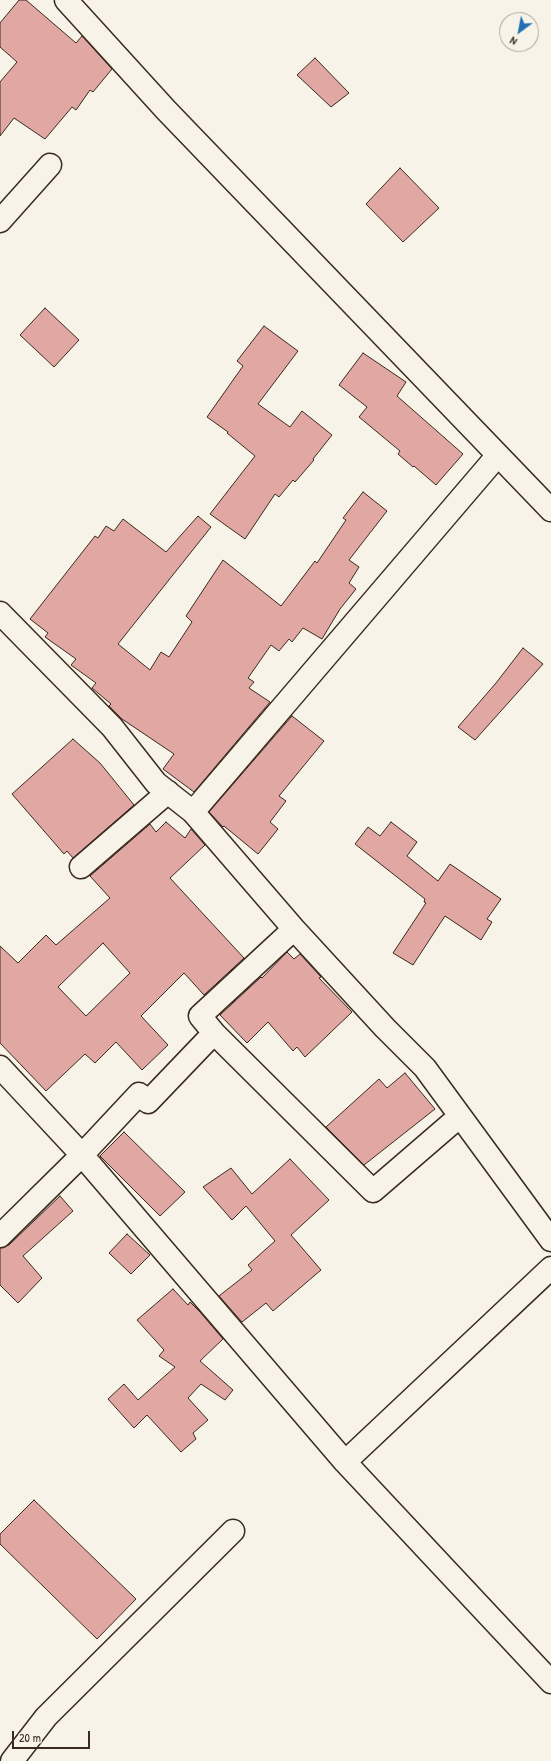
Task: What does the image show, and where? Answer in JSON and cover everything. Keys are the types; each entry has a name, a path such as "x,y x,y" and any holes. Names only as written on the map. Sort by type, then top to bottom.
{"street":[{"path":"66,0 166,110 551,510"},
{"path":"0,221 50,165"},
{"path":"193,812 498,455"},
{"path":"0,613 112,727 156,784 193,812 294,929 385,1028 425,1068 551,1240"},
{"path":"81,868 168,792"},
{"path":"294,929 200,1016 214,1033 373,1191 460,1116"},
{"path":"0,1236 82,1155 139,1094 148,1102 214,1033"},
{"path":"0,1067 82,1155 345,1462 551,1682"},
{"path":"345,1462 551,1268"},
{"path":"12,1761 46,1717 233,1531"}],"building":[{"path":"19,0 26,0 76,43 82,36 112,69 93,92 90,90 76,110 72,107 45,139 14,118 0,136 0,82 17,62 0,47 0,23"},
{"path":"315,58 349,93 331,107 297,75"},
{"path":"400,168 439,208 403,242 366,204"},
{"path":"45,308 79,340 54,367 20,335"},
{"path":"264,326 298,351 258,404 290,427 302,411 332,435 313,459 314,460 295,482 293,480 279,497 275,494 245,539 210,514 255,456 227,433 228,432 207,417 243,366 237,361"},
{"path":"363,353 406,382 397,396 463,454 436,485 398,454 400,451 359,417 367,407 339,385"},
{"path":"363,492 387,511 349,560 359,567 349,583 356,589 340,609 322,639 303,628 292,642 289,639 279,651 271,645 248,678 254,682 249,688 270,702 194,792 163,769 174,754 122,719 109,706 111,704 92,688 96,683 71,665 76,659 45,637 48,633 30,619 95,536 98,538 106,526 114,531 123,519 166,552 198,516 211,527 118,644 150,670 161,652 169,657 192,622 186,616 223,560 281,606 315,561 317,563 346,520 343,518"},
{"path":"523,648 543,664 475,740 458,727 496,683"},
{"path":"292,716 324,741 279,796 286,801 270,822 278,829 258,854 224,826 223,827 209,812"},
{"path":"73,739 100,763 134,805 73,858 67,851 64,854 12,794"},
{"path":"166,822 185,838 191,829 205,845 170,878 244,958 204,995 184,973 141,1016 168,1045 142,1070 116,1042 95,1063 85,1054 46,1091 0,1043 0,946 18,963 46,935 56,945 110,898 90,876 150,824 156,832","holes":["103,943 130,973 86,1016 58,987"]},
{"path":"391,822 417,842 407,856 438,881 450,864 501,899 487,919 492,922 481,940 445,916 413,965 393,953 426,903 424,902 425,899 355,844 368,827 380,836"},
{"path":"287,952 294,959 300,954 321,977 319,978 352,1012 305,1057 297,1047 293,1051 268,1022 247,1043 220,1015 261,977 262,978"},
{"path":"405,1073 435,1109 364,1165 326,1127 379,1079 387,1088"},
{"path":"124,1132 185,1192 160,1216 100,1156"},
{"path":"290,1159 329,1200 291,1235 321,1270 273,1311 266,1303 242,1322 219,1296 252,1270 248,1265 275,1241 246,1206 232,1220 203,1187 231,1168 252,1194"},
{"path":"60,1196 73,1211 23,1256 42,1278 18,1303 0,1285 0,1248 9,1245"},
{"path":"127,1234 150,1255 131,1274 109,1253"},
{"path":"173,1289 188,1305 190,1302 200,1312 223,1339 200,1361 233,1390 225,1400 201,1384 188,1398 208,1420 193,1433 196,1439 181,1452 147,1415 134,1428 108,1399 124,1384 138,1400 175,1367 159,1356 164,1350 137,1320"},
{"path":"34,1500 136,1599 97,1639 0,1544 0,1534"}]}
